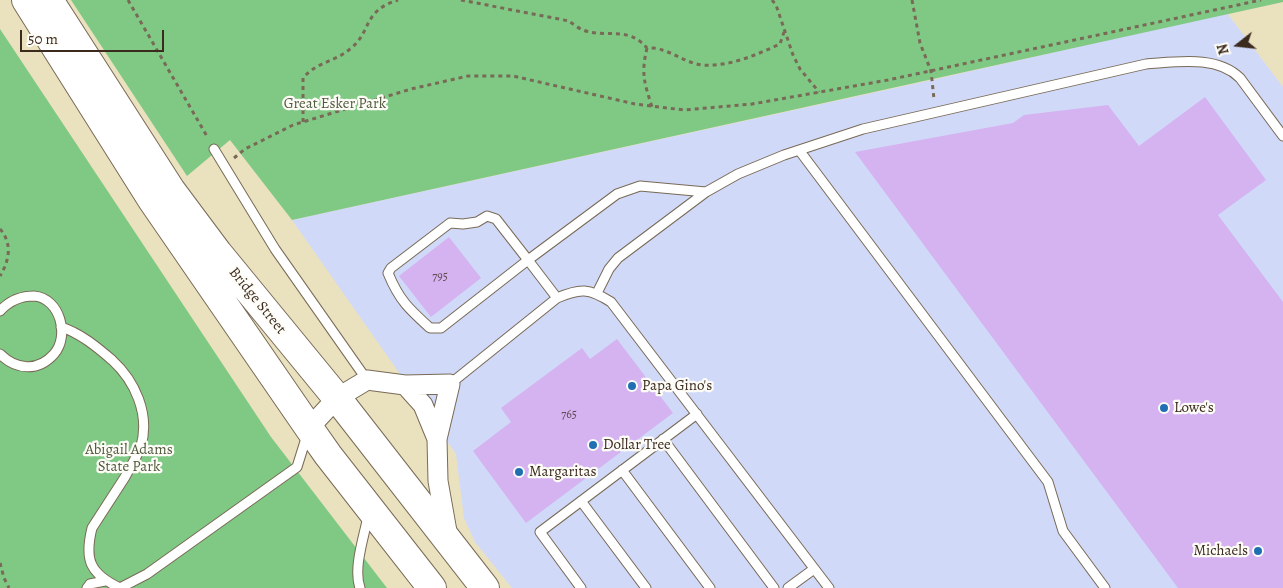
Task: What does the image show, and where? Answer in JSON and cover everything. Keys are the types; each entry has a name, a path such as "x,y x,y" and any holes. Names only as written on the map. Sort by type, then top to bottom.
{"main road":[{"name":"Bridge Street","path":"26,0 152,200 309,428 432,588"},
{"name":"Bridge Street","path":"49,0 171,190 218,253 337,398 485,588"}],"street":[{"path":"309,428 337,398 367,380 405,385 450,384 437,439 438,480 449,540"},
{"path":"405,385 423,405 437,439"}],"lane":[{"path":"597,293 609,269 618,258 706,192 738,174 800,150 863,129 935,112 1146,64 1181,61 1223,66 1232,71 1240,78 1283,136"},
{"path":"214,149 275,249 367,380"},
{"path":"800,150 1048,482 1063,531 1105,588"},
{"path":"557,298 528,260 496,219 487,216 477,222 450,223 391,268 388,273 395,291 408,308 430,328 441,328 528,260 616,194 640,186 706,192"},
{"path":"450,384 557,298 574,290 597,293 611,302 828,588"},
{"path":"0,311 5,305 16,299 30,296 40,297 54,307 59,317 61,328 60,341 54,353 43,362 32,367 21,367 9,363 0,354"},
{"path":"61,328 78,335 100,350 123,371 136,390 142,411 143,430 140,446 126,474 92,528 89,541 88,551 97,573 105,581 120,588 147,574 297,467 309,428"},
{"path":"581,588 540,532 697,414"},
{"path":"663,439 774,588"},
{"path":"622,470 710,588"},
{"path":"581,501 646,588"},
{"path":"360,588 358,560 370,509"},
{"path":"788,588 814,569"},
{"path":"87,588 90,584 105,581"}],"path":[{"path":"128,0 214,149"},
{"path":"303,122 303,78 312,69 350,50 359,40 373,14 387,4 398,0"},
{"path":"461,0 569,21 581,30 596,33 614,32 632,35 647,48 662,50 702,65 745,59 780,44 784,32"},
{"path":"772,0 776,5 784,32 800,69 819,92"},
{"path":"912,0 920,43 931,71 935,112"},
{"path":"224,166 245,149 293,125 411,88 468,76 513,76 652,107 684,110 723,107 752,104 931,71 1262,0"},
{"path":"647,48 642,66 644,82 652,107"},
{"path":"0,230 5,235 9,251 8,260 0,276"},
{"path":"0,563 9,588"}],"shaded area":[{"path":"1227,13 1283,87 1283,588 512,588 475,542 464,518 456,454 292,220 932,80"}],"green space":[{"name":"Great Esker Park","path":"71,0 1283,0 1283,2 292,220 230,140 187,176"},
{"name":"Abigail Adams State Park","path":"0,29 271,437 387,588 0,588"}],"building":[{"name":"Lowe's","path":"1205,97 1266,180 1218,215 1283,302 1283,588 1178,588 855,152 1013,123 1024,115 1108,105 1139,146"},
{"path":"449,237 481,278 431,317 399,276"},
{"path":"617,339 673,413 526,523 473,451 511,422 501,408 582,348 590,359"}],"place":[{"name":"Papa Gino's","path":"632,386"},
{"name":"Lowe's","path":"1164,408"},
{"name":"Dollar Tree","path":"593,445"},
{"name":"Margaritas","path":"519,472"},
{"name":"Michaels","path":"1258,551"}]}
